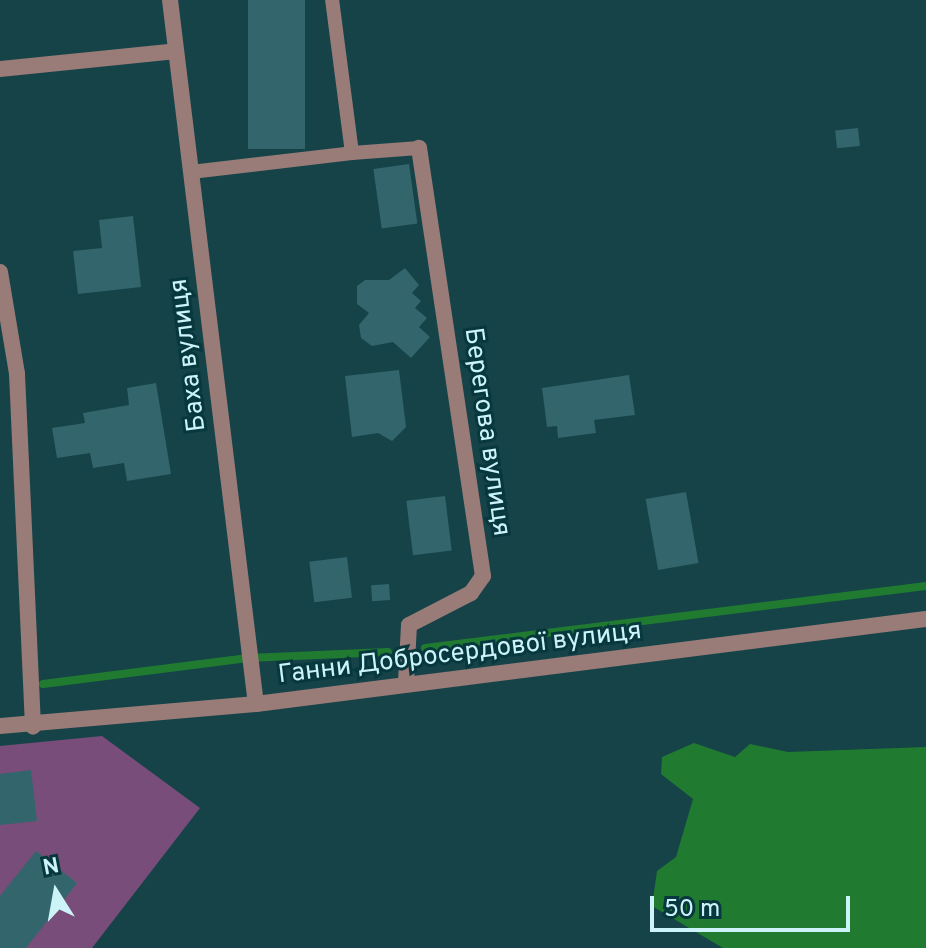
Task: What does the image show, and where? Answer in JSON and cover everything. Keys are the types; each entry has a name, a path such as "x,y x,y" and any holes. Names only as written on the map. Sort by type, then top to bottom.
{"street":[{"name":"Баха вулиця","path":"170,0 256,704"},
{"path":"0,69 176,51"},
{"name":"Берегова вулиця","path":"406,682 409,625 471,593 483,576 419,148"},
{"path":"0,272 17,374 33,727"},
{"name":"Ганни Добросердової вулиця","path":"0,726 33,727 256,704 406,682 926,619"}],"lane":[{"path":"332,0 352,153"},
{"path":"191,172 419,148"}],"shaded area":[{"path":"102,736 200,808 92,948 0,948 0,746"},
{"path":"694,743 735,757 750,744 788,752 926,747 926,948 723,948 652,906 657,871 676,857 693,799 661,774 662,757"}],"building":[{"path":"248,0 305,0 305,149 248,149"},
{"path":"858,128 860,146 837,148 835,130"},
{"path":"409,164 417,223 382,228 373,169"},
{"path":"133,216 141,287 78,294 73,251 102,248 99,220"},
{"path":"405,268 419,285 412,293 421,301 415,308 427,318 419,327 430,337 411,358 393,342 372,346 361,338 359,325 369,313 357,304 357,286 365,280 389,280"},
{"path":"399,370 406,427 392,441 378,433 352,437 345,376"},
{"path":"629,375 635,415 594,420 596,433 558,438 557,426 547,427 542,388"},
{"path":"156,383 171,474 127,481 124,463 93,468 90,453 57,458 52,428 85,423 83,413 129,405 127,388"},
{"path":"686,492 699,563 658,570 646,499"},
{"path":"445,496 452,551 413,555 406,501"},
{"path":"347,557 352,598 314,602 309,562"},
{"path":"389,584 390,600 372,601 371,585"},
{"path":"31,770 37,821 0,825 0,774"},
{"path":"36,851 77,883 26,948 0,948 0,896"}],"waterway":[{"path":"425,648 926,586"},
{"path":"43,684 250,658 388,652"}]}
